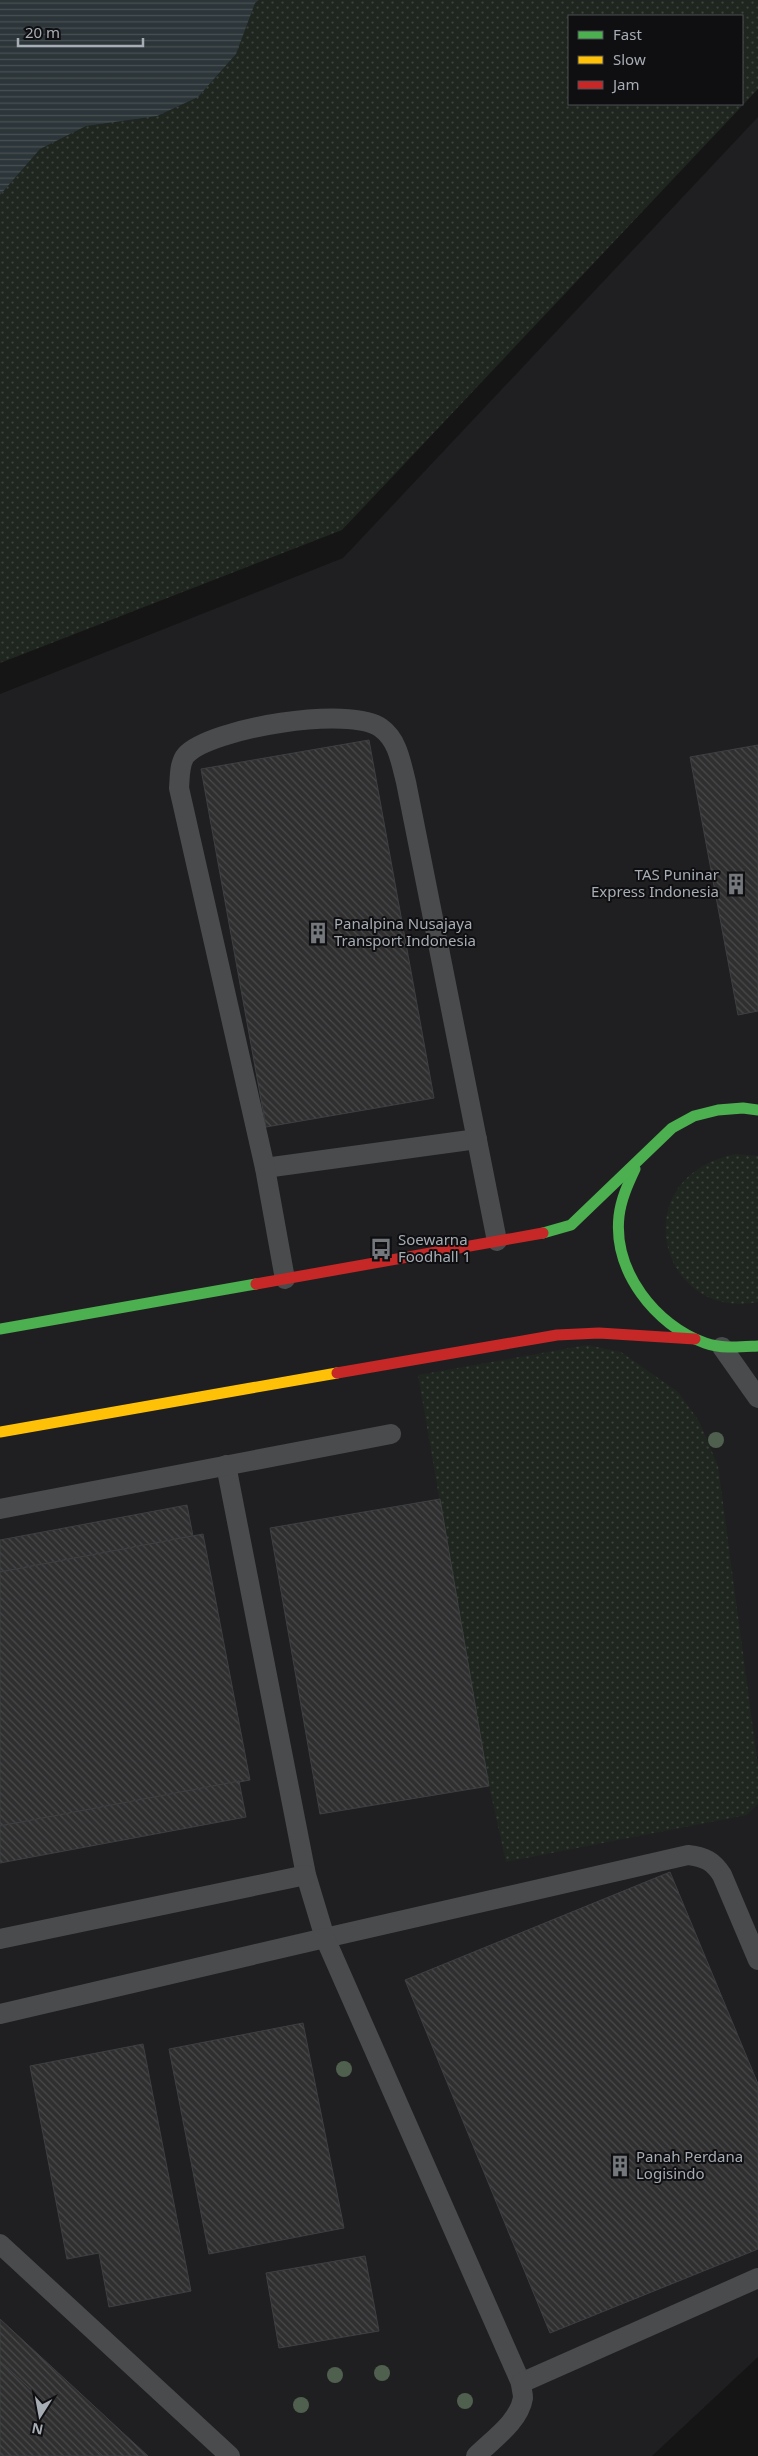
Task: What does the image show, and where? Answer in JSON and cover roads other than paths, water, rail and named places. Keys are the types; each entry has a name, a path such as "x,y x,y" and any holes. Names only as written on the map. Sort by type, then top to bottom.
{"street":[{"path":"0,1329 536,1235 571,1225 638,1163 653,1144 666,1133 694,1116 718,1110 743,1108 758,1110"},
{"path":"638,1163 623,1195 619,1230 625,1264 640,1296 664,1322 695,1339"},
{"path":"0,1432 557,1335 599,1333 695,1339 722,1346 758,1346"}],"lane":[{"path":"285,1279 265,1168 180,788 180,770 185,756 199,746 247,729 326,717 359,719 381,728 397,747 408,792 497,1241"},
{"path":"265,1168 477,1139"},
{"path":"722,1346 758,1398"},
{"path":"0,1509 392,1434"},
{"path":"226,1465 306,1875 325,1938 521,2382 523,2398 518,2412 511,2422 476,2456"},
{"path":"0,2014 688,1855 703,1857 715,1864 722,1875 758,1960"},
{"path":"0,1939 306,1875"},
{"path":"0,2244 230,2456"},
{"path":"521,2382 758,2278"}],"place":[{"name":"TAS Puninar Express Indonesia","path":"736,884"},
{"name":"Panalpina Nusajaya Transport Indonesia","path":"318,933"},
{"name":"Soewarna Foodhall 1","path":"381,1249"},
{"name":"Panah Perdana Logisindo","path":"620,2166"}]}
